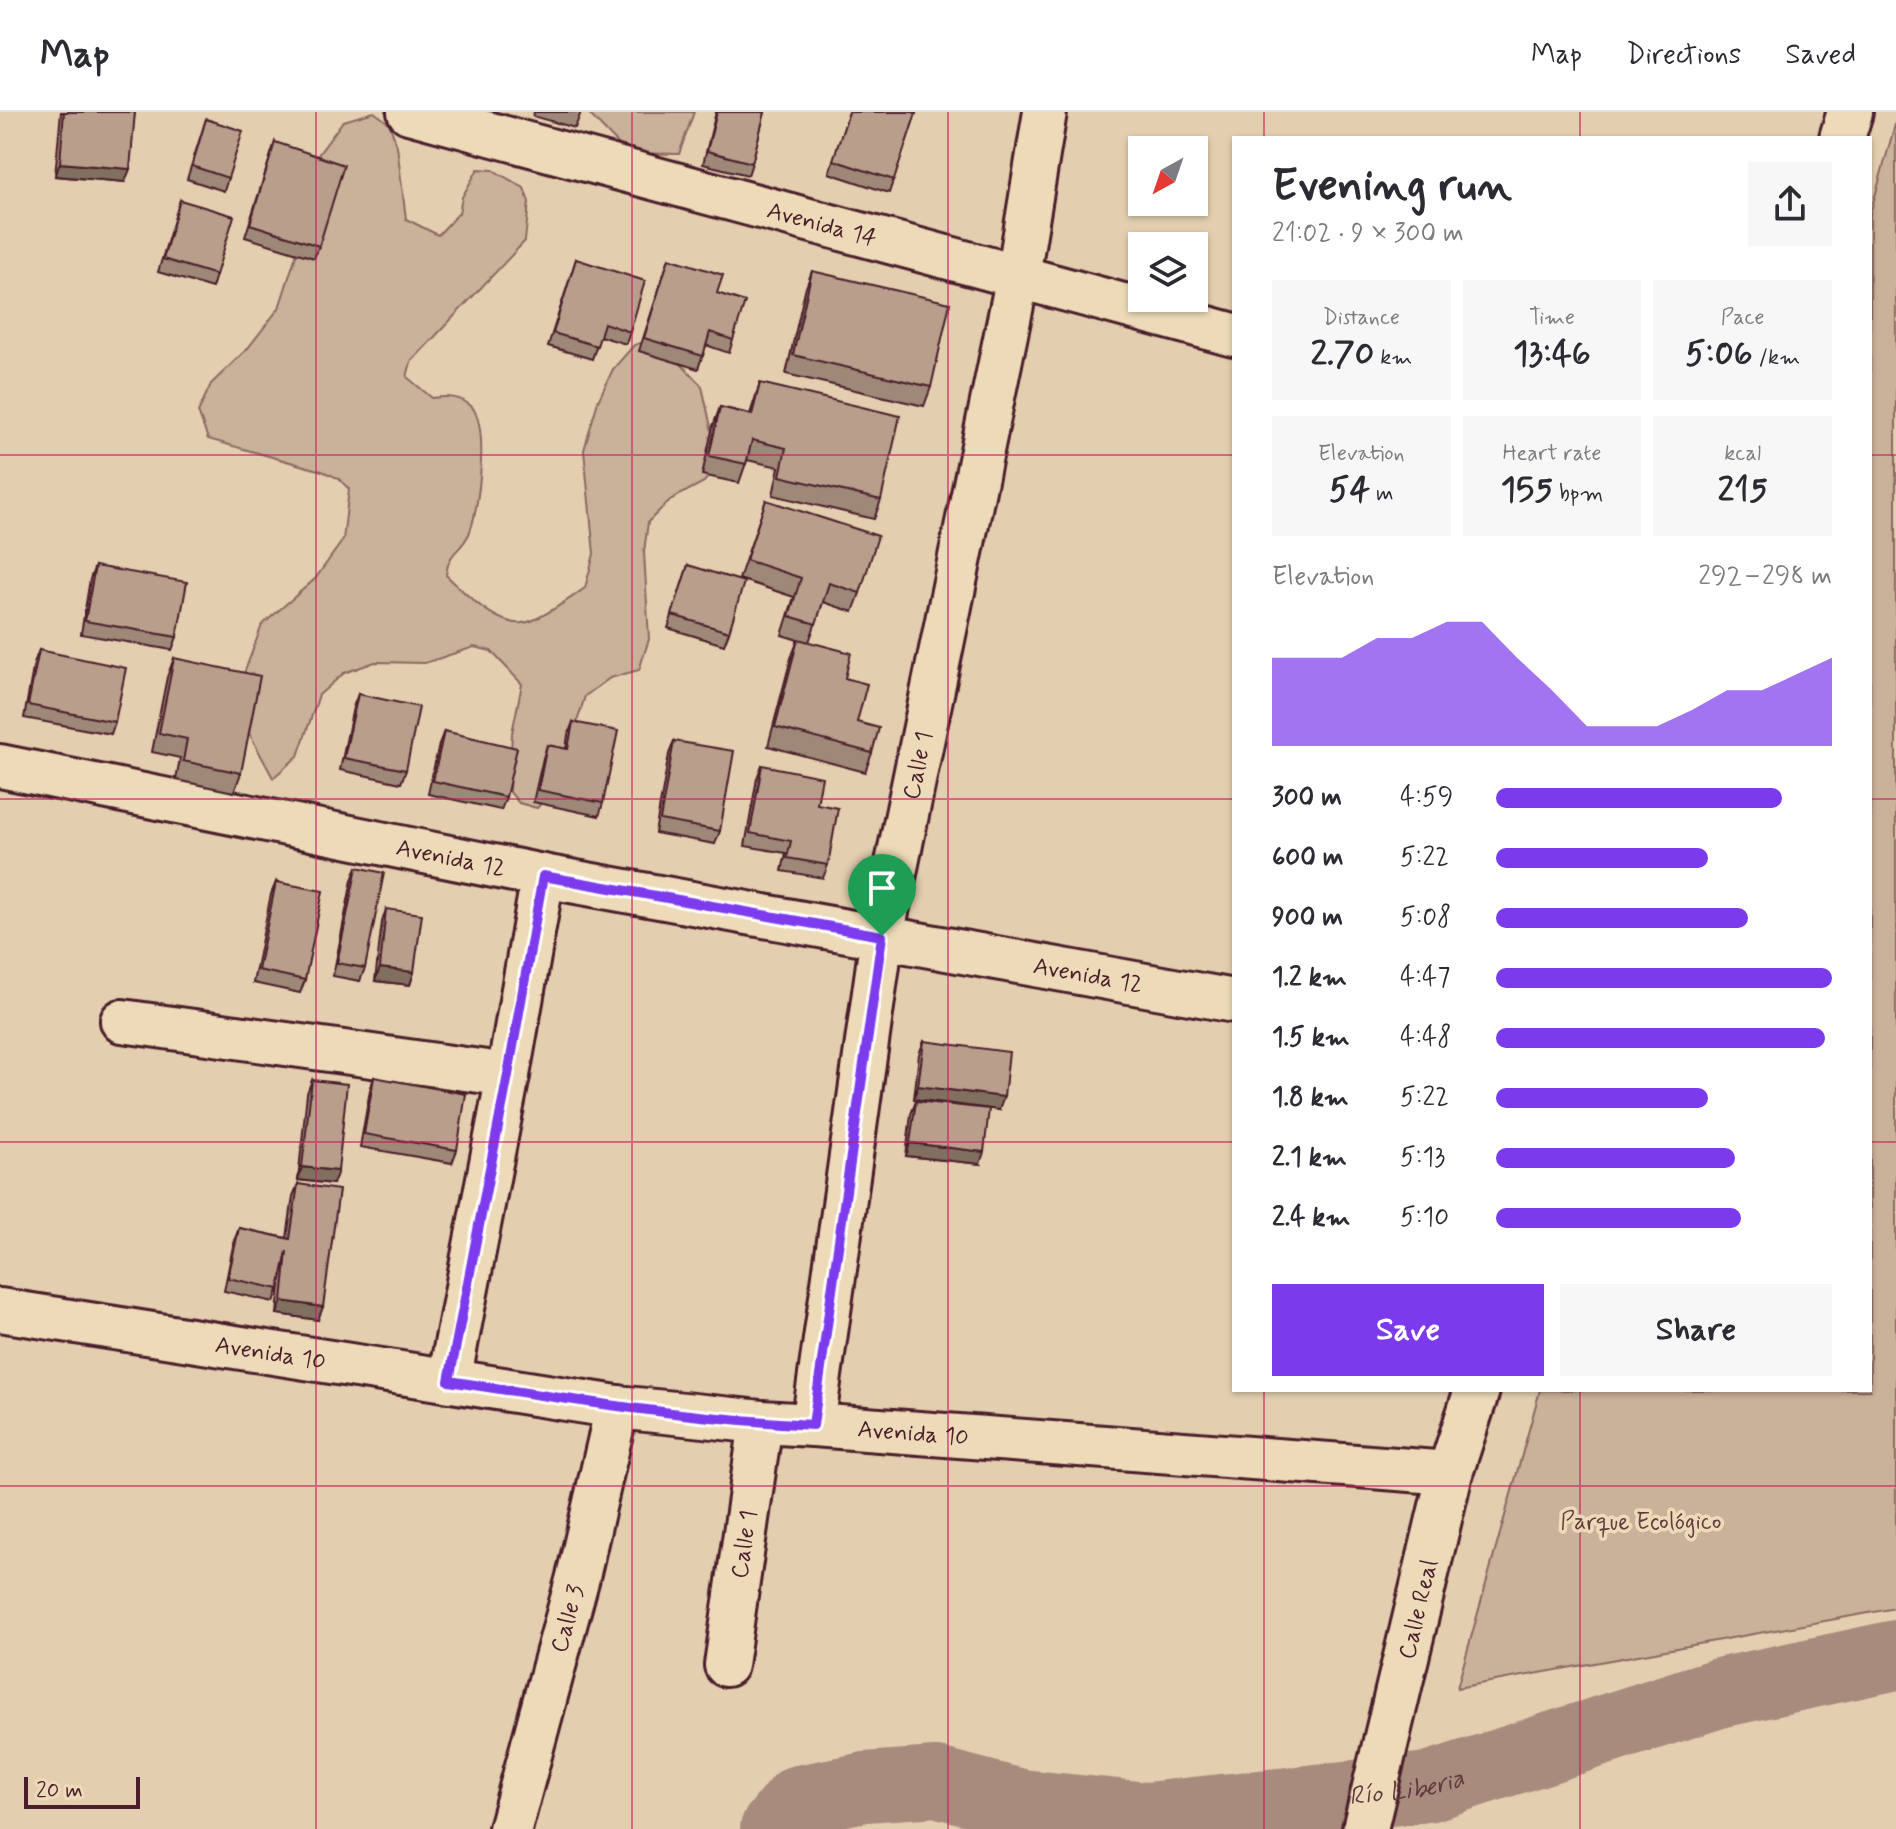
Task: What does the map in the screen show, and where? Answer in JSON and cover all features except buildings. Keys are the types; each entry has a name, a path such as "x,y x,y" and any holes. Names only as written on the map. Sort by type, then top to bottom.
{"street":[{"name":"Avenida 14","path":"409,112 1232,334"},
{"name":"Calle 1","path":"813,1425 882,936 1018,276 1045,112"},
{"path":"1843,136 1850,112"},
{"name":"Avenida 12","path":"0,766 543,876 1232,1001"},
{"path":"449,1381 543,876"},
{"path":"122,1021 508,1075"},
{"name":"Avenida 10","path":"0,1310 617,1407 761,1422 1450,1473"},
{"name":"Calle Real","path":"1365,1829 1450,1473 1476,1392"},
{"name":"Calle 3","path":"510,1829 578,1577 617,1407"},
{"name":"Calle 1","path":"726,1665 761,1422"}],"green space":[{"path":"374,112 389,123 397,146 406,219 438,235 459,213 462,197 478,169 493,170 524,188 529,202 525,241 411,362 407,377 432,398 448,397 463,401 472,407 477,417 481,469 473,523 466,540 452,556 446,575 474,601 496,616 520,623 545,614 585,588 594,554 584,450 598,401 613,369 634,345 650,340 665,347 702,386 717,455 713,471 704,482 670,500 648,522 644,552 649,639 639,670 610,678 585,696 558,784 537,808 519,803 509,791 512,733 522,684 491,651 474,647 425,663 375,662 344,673 319,695 298,756 273,778 233,703 262,625 315,579 343,540 349,489 338,478 322,471 208,439 198,412 211,384 248,348 279,308 298,249 313,162 343,121"},
{"path":"592,112 694,112 679,154 627,153 590,115"},
{"name":"Parque Ecológico","path":"1896,121 1896,1608 1457,1688 1539,1392 1872,1392 1872,207"}],"waterway":[{"name":"Río Liberia","path":"775,1829 798,1800 865,1787 936,1782 1021,1804 1147,1817 1428,1787 1719,1693 1896,1655"}],"route":[{"path":"543,876 882,936 813,1425 617,1407 449,1381 543,876"}]}
